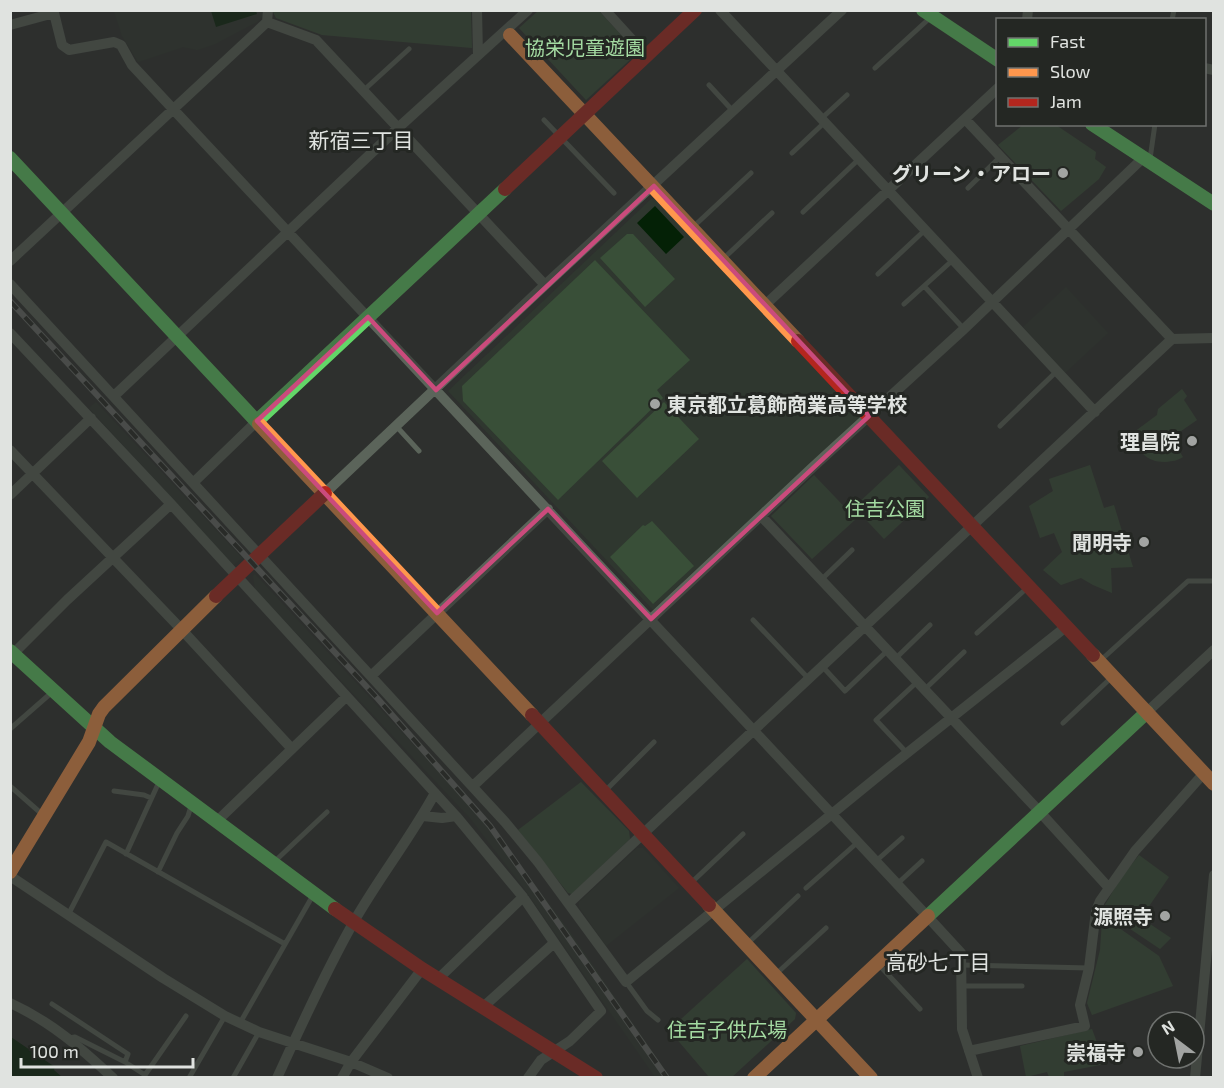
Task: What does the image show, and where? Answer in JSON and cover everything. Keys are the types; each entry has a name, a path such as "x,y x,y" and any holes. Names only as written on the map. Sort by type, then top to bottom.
{"street":[{"path":"477,10 478,55"},
{"path":"114,396 398,128 478,55 508,33 528,10"},
{"path":"605,10 647,56"},
{"path":"194,482 695,10"},
{"path":"720,10 1095,412"},
{"path":"388,1077 351,1062 260,1032 225,1016 68,915 10,874 89,742 93,728 104,707 236,576 842,10"},
{"path":"10,26 54,13 62,45 69,50 114,42 121,45 132,65 927,916 961,953 962,1029 978,1077"},
{"path":"934,14 996,59"},
{"path":"10,261 173,109 267,16 316,40 545,285"},
{"path":"508,33 560,93 586,114 1214,784"},
{"path":"765,305 996,90"},
{"path":"965,119 1172,339"},
{"path":"1095,126 1145,161 1214,204"},
{"path":"10,158 871,1077"},
{"path":"473,786 1068,230 1145,161"},
{"path":"10,284 473,786 525,846 626,982 1067,626"},
{"path":"10,333 171,504 456,816 523,897 601,1011 570,1041 542,1060 528,1077"},
{"path":"569,903 1172,339 1214,338"},
{"path":"10,495 91,418"},
{"path":"10,450 292,749"},
{"path":"171,504 12,653 93,728 159,780 353,923 482,1008 596,1077"},
{"path":"371,676 548,509"},
{"path":"761,516 1039,811 1108,888"},
{"path":"754,1077 1214,650"},
{"path":"216,822 346,697"},
{"path":"969,1051 1084,1026 1080,1005 1089,968 1096,911 1108,888 1135,851 1204,773"},
{"path":"277,1077 353,923 423,816 435,793"},
{"path":"423,816 442,818 456,816"},
{"path":"1195,1077 1214,875"},
{"path":"438,979 523,897"},
{"path":"482,1008 554,943"},
{"path":"342,1077 422,969"},
{"path":"10,1003 42,1018 69,1038 113,1077"}],"lane":[{"path":"875,68 934,14"},
{"path":"363,91 409,49"},
{"path":"709,85 733,111"},
{"path":"792,153 847,95"},
{"path":"544,120 614,193"},
{"path":"1145,161 1154,126"},
{"path":"968,188 1000,157"},
{"path":"803,212 859,159"},
{"path":"692,228 751,173"},
{"path":"722,260 772,213"},
{"path":"878,274 926,230"},
{"path":"904,304 954,259"},
{"path":"924,286 964,329"},
{"path":"1000,426 1057,370"},
{"path":"397,427 418,451"},
{"path":"821,580 852,550"},
{"path":"1100,661 1188,581 1214,580"},
{"path":"977,633 1029,586"},
{"path":"753,620 808,678"},
{"path":"822,666 845,691 930,625"},
{"path":"908,753 876,720 964,652"},
{"path":"1063,723 1113,676"},
{"path":"10,729 53,692"},
{"path":"604,791 654,742"},
{"path":"126,854 159,780"},
{"path":"10,786 45,816"},
{"path":"114,791 151,798"},
{"path":"159,872 192,804"},
{"path":"273,864 327,812"},
{"path":"690,884 743,834"},
{"path":"876,861 902,838"},
{"path":"68,915 106,842 285,944"},
{"path":"806,888 858,842"},
{"path":"897,884 922,861"},
{"path":"240,1023 314,894"},
{"path":"747,944 798,896"},
{"path":"776,975 826,928"},
{"path":"877,962 920,1009"},
{"path":"962,965 1089,968"},
{"path":"626,982 647,1011 658,1020"},
{"path":"962,986 1022,986"},
{"path":"52,1004 128,1054 125,1062"},
{"path":"69,1038 75,1037 125,1062 145,1075 186,1016"},
{"path":"189,1077 225,1016"},
{"path":"233,1077 260,1032"}],"highlighted area":[{"path":"654,186 869,416 651,619 548,509 437,613 257,421 368,317 436,390"}],"shaded area":[{"path":"114,11 265,11 257,22 215,44 197,50 183,47 138,62 122,36"},
{"path":"211,11 256,11 257,14 216,27"},
{"name":"東京都立葛飾商業高等学校","path":"651,199 656,199 861,417 653,610 448,391"},
{"path":"655,206 684,237 666,254 637,223"},
{"path":"1066,287 1108,333 1065,373 1023,327"},
{"path":"96,402 242,558 233,565 89,408"},
{"path":"255,574 477,813 531,879 570,932 670,1077 655,1077 523,887 470,818 255,589 253,576"},
{"path":"637,848 643,848 679,888 606,946 579,907 579,902"},
{"path":"11,1037 55,1067 54,1070 62,1077 11,1077"}],"green space":[{"path":"272,10 471,11 472,48 322,35 276,18"},
{"name":"協栄児童遊園","path":"538,11 599,11 635,50 634,56 586,100 519,28"},
{"name":"グリーン・アロー","path":"1022,126 1057,126 1096,152 1095,159 1106,167 1099,179 1061,211 998,145"},
{"path":"627,234 633,234 675,279 645,307 600,258"},
{"path":"595,260 690,360 657,390 663,398 558,500 463,401 462,386"},
{"path":"1182,389 1187,396 1184,400 1197,420 1171,438 1183,457 1165,462 1148,458 1140,451 1130,435 1157,415 1158,409"},
{"path":"664,402 699,439 637,498 602,461"},
{"name":"住吉公園","path":"899,465 929,497 884,539 854,507"},
{"path":"1090,465 1104,508 1114,505 1133,567 1111,568 1112,593 1081,578 1061,585 1043,570 1062,552 1054,533 1040,538 1029,506 1053,491 1049,479"},
{"path":"814,475 856,519 812,559 771,516"},
{"path":"652,521 694,566 653,604 610,557 643,525"},
{"path":"581,782 629,831 630,839 572,894 568,893 518,830"},
{"path":"1139,855 1169,877 1141,918 1171,938 1160,949 1102,910 1120,879"},
{"path":"1105,918 1159,956 1173,986 1092,1015 1087,1003 1100,950 1102,921"},
{"name":"住吉子供広場","path":"747,959 796,1013 795,1019 732,1077 709,1077 669,1030"},
{"path":"1092,1029 1105,1064 1064,1072 1064,1077 1049,1077 1047,1072 1026,1077 1020,1046"}],"railway":[{"path":"10,301 378,699 490,826 667,1078"}],"traffic: fast":[{"path":"923,10 996,59"},
{"path":"1095,126 1214,204"},
{"path":"10,158 259,424"},
{"path":"257,421 505,189"},
{"path":"10,651 110,742 335,909"},
{"path":"928,916 1147,712"}],"traffic: slow":[{"path":"510,35 798,341"},
{"path":"259,424 532,715"},
{"path":"10,872 89,742 99,714 104,707 216,596"},
{"path":"1093,655 1214,784"},
{"path":"709,905 871,1078"},
{"path":"754,1078 928,916"}],"traffic: jam":[{"path":"505,189 695,10"},
{"path":"798,341 1093,655"},
{"path":"216,596 325,493"},
{"path":"532,715 709,905"},
{"path":"335,909 422,969 596,1078"}],"place":[{"name":"グリーン・アロー","path":"1063,173"},
{"name":"東京都立葛飾商業高等学校","path":"655,404"},
{"name":"理昌院","path":"1192,441"},
{"name":"聞明寺","path":"1144,542"},
{"name":"源照寺","path":"1165,916"},
{"name":"崇福寺","path":"1138,1052"}],"district":[{"name":"新宿三丁目","path":"361,139"},
{"name":"高砂七丁目","path":"938,961"}]}
